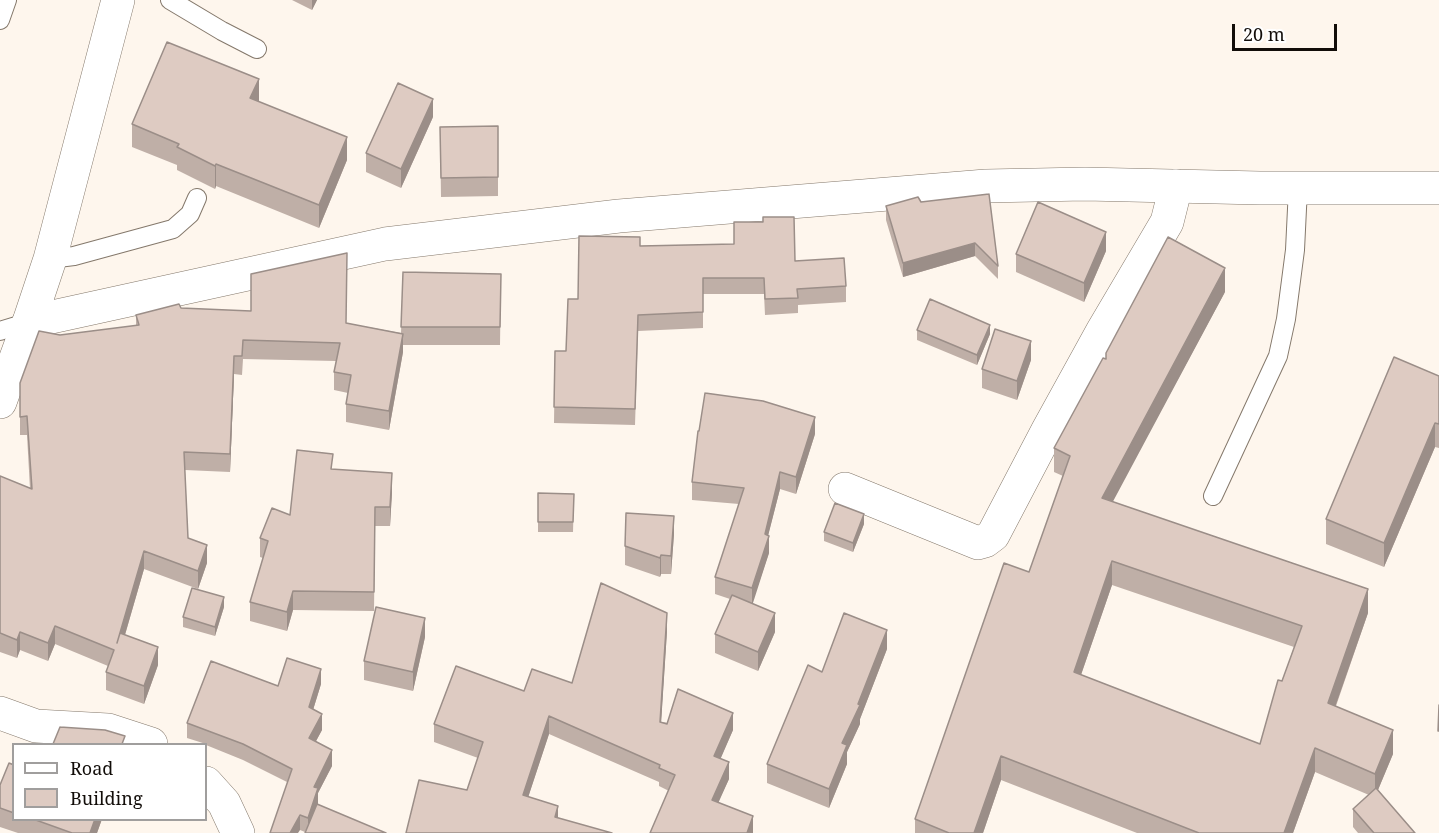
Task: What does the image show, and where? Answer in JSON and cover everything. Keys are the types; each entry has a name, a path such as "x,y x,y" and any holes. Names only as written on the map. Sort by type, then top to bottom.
{"street":[{"path":"0,402 14,326 50,259 118,0"},
{"path":"14,326 385,244 619,216 986,186 1085,183 1298,188 1439,188"},
{"path":"845,489 978,543 993,535 1048,430 1167,222 1176,186"},
{"path":"0,713 36,726 108,730 148,743"},
{"path":"207,784 224,803 238,833"}],"lane":[{"path":"0,20 7,0"},
{"path":"171,0 257,49"},
{"path":"1213,496 1278,356 1286,319 1295,250 1298,188"},
{"path":"50,259 74,256 172,229 190,214 197,198"}],"building":[{"path":"167,42 259,79 250,98 347,137 319,205 216,164 215,166 177,147 179,144 132,124"},
{"path":"398,83 433,99 401,169 366,153"},
{"path":"498,126 498,177 441,178 440,127"},
{"path":"989,194 998,266 975,243 903,263 886,206 918,197 921,202"},
{"path":"1038,202 1106,232 1084,283 1016,254"},
{"path":"763,217 794,217 795,261 844,258 846,286 797,289 798,298 765,299 764,278 703,278 703,312 638,315 635,409 554,407 555,351 566,351 568,299 578,299 579,236 640,237 640,246 734,244 734,222 763,222"},
{"path":"1168,237 1225,268 1102,498 1368,589 1328,703 1393,730 1375,774 1315,748 1284,833 1199,833 1001,756 974,833 949,833 915,819 1004,563 1029,572 1070,456 1054,448 1103,358 1106,359 1106,353","holes":["1112,561 1302,626 1282,681 1278,680 1260,744 1074,672"]},
{"path":"347,253 346,323 403,334 389,411 346,404 351,375 334,372 340,343 243,340 242,356 234,356 230,454 184,452 188,538 207,545 198,571 144,551 117,643 120,633 158,647 144,686 106,672 114,650 55,626 48,643 20,632 17,640 0,633 0,476 32,489 27,416 20,417 20,383 39,331 60,335 139,325 136,315 179,304 181,308 251,311 251,274"},
{"path":"403,272 501,274 500,327 401,327"},
{"path":"930,299 990,325 977,355 917,330"},
{"path":"995,329 1031,341 1017,381 982,369"},
{"path":"1394,357 1439,376 1439,424 1435,423 1384,543 1326,519"},
{"path":"705,393 763,401 815,417 796,477 780,472 765,534 769,536 752,588 715,577 744,488 692,482"},
{"path":"297,450 333,454 331,469 392,473 390,507 375,507 374,592 293,591 287,612 250,602 268,541 260,538 272,508 290,515"},
{"path":"538,493 574,494 573,522 538,522"},
{"path":"835,503 864,514 853,543 824,532"},
{"path":"626,513 674,516 671,556 661,555 660,558 625,546"},
{"path":"601,583 667,613 660,722 667,724 678,689 733,713 714,756 729,762 712,800 753,816 747,833 650,833 675,775 659,768 660,765 549,716 523,795 558,806 555,817 612,833 406,833 419,780 467,790 483,742 434,724 456,666 524,691 532,669 572,683"},
{"path":"192,588 224,597 215,627 183,617"},
{"path":"732,595 775,613 758,652 715,634"},
{"path":"376,607 425,618 413,672 364,661"},
{"path":"844,613 887,630 858,704 860,705 842,743 847,745 829,789 767,764 808,665 822,672"},
{"path":"287,658 321,669 309,707 322,714 309,738 332,750 314,787 318,788 308,818 300,815 290,833 270,833 292,769 243,744 187,723 211,661 278,686"},
{"path":"60,727 105,730 125,736 122,743 53,743"},
{"path":"9,763 12,764 12,812 0,808 0,785"},
{"path":"1376,788 1415,833 1374,833 1353,809"},
{"path":"317,804 386,833 305,833"},
{"path":"39,821 94,821 90,833 72,833"}]}
